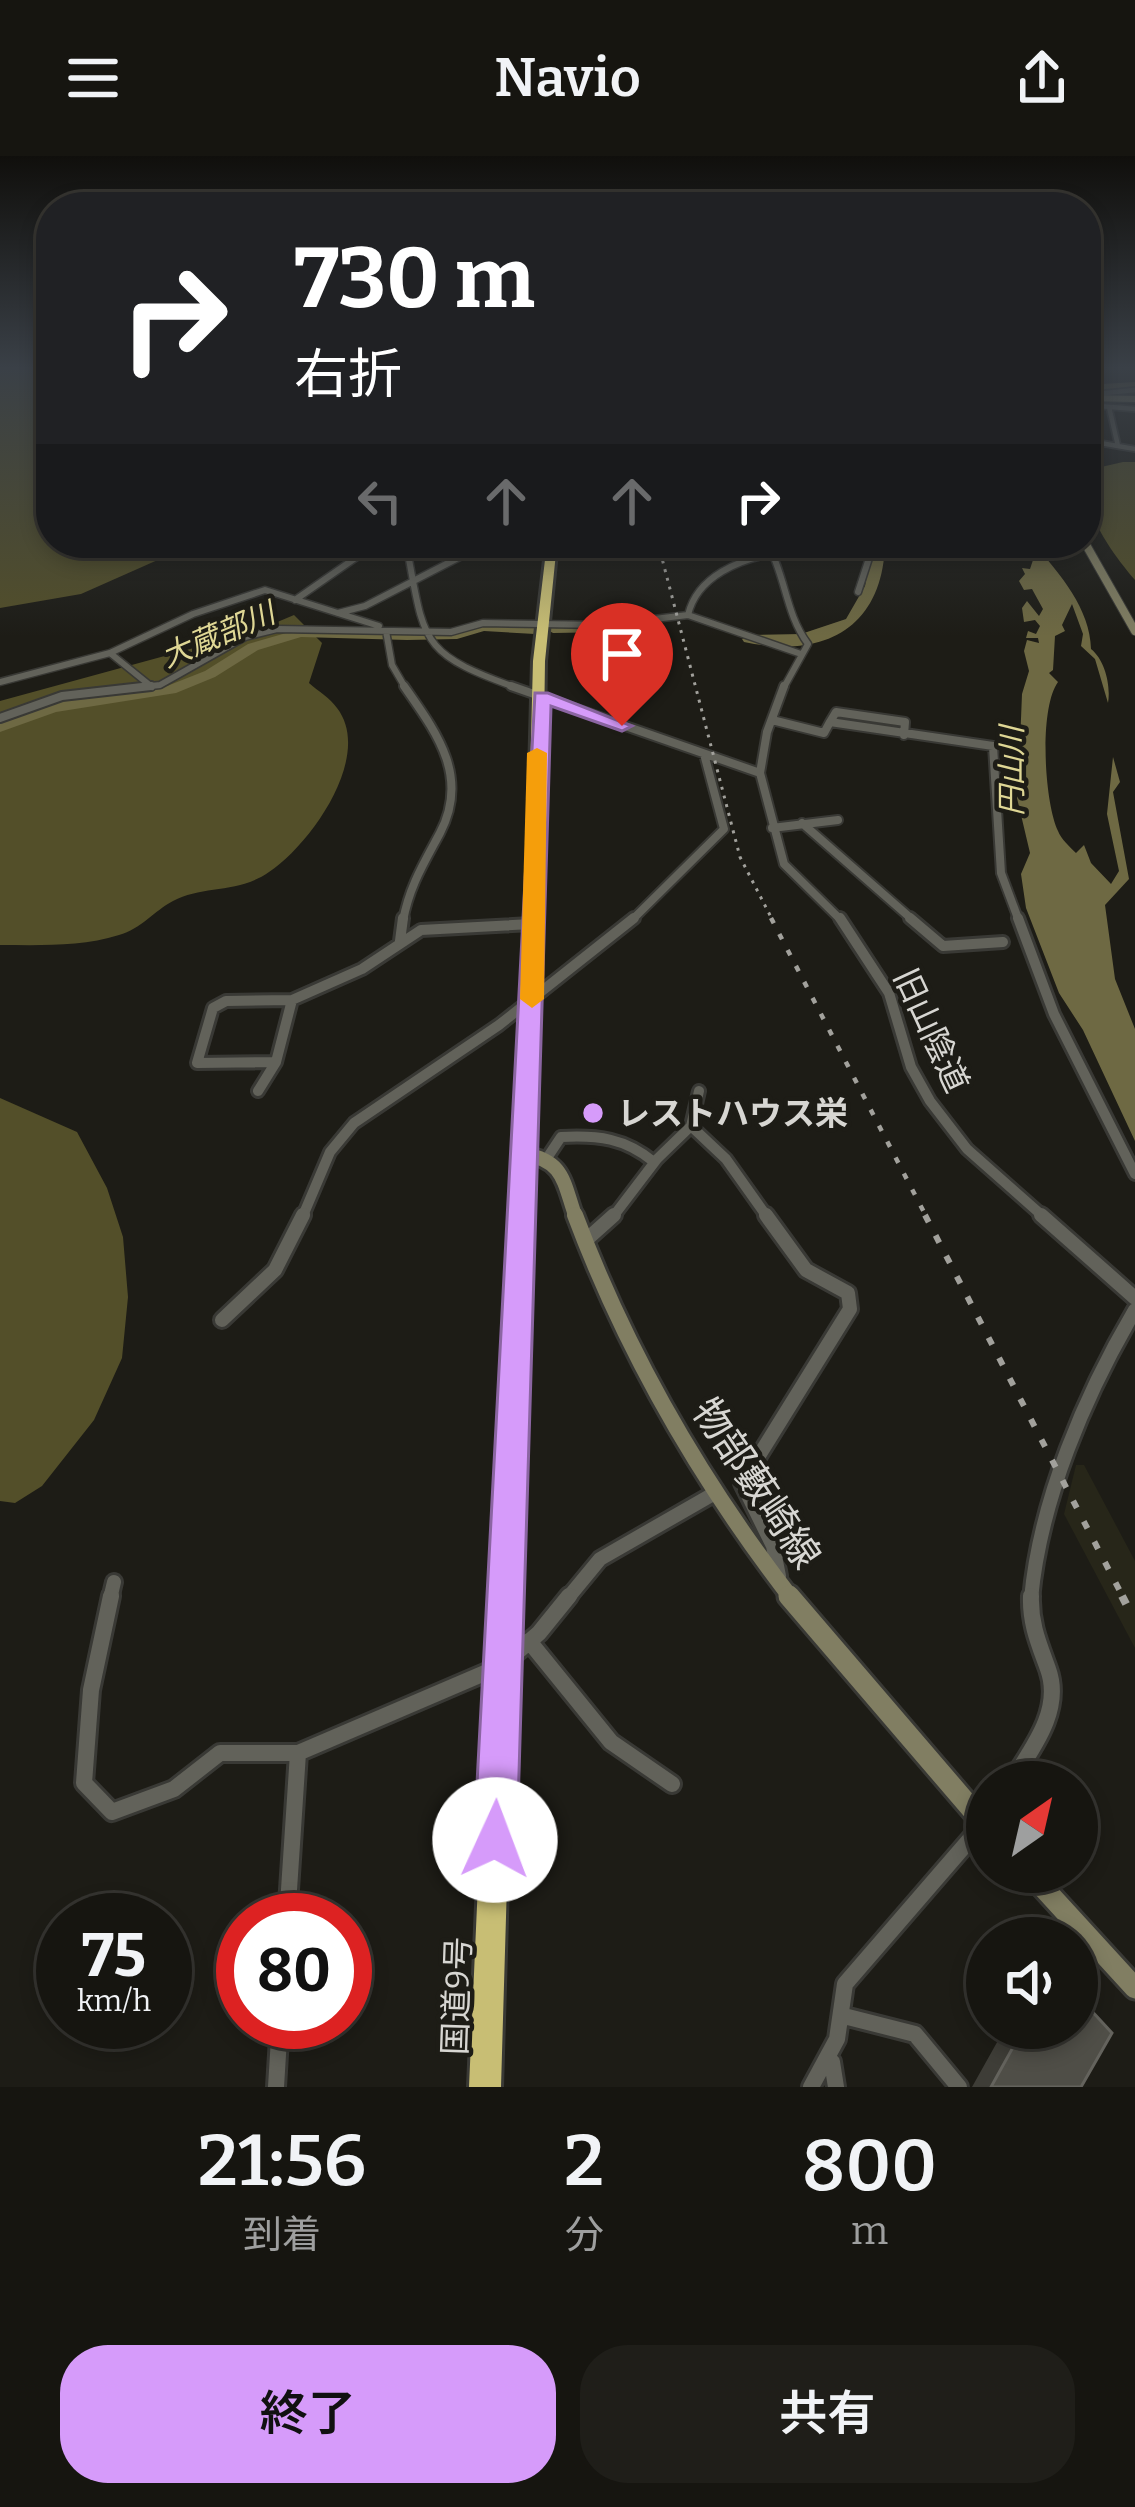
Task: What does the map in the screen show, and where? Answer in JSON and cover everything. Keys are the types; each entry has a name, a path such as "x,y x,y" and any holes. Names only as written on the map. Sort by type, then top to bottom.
{"highway":[{"name":"国道9号","path":"485,2087 501,1666 536,1156 531,924 549,558"}],"main road":[{"path":"1094,558 1135,631"},
{"name":"物部藪崎線","path":"536,1156 557,1166 646,1380 715,1493 857,1681 966,1801"},
{"path":"1048,1893 1135,1988"}],"street":[{"path":"295,600 355,558"},
{"path":"408,558 423,632 457,667 760,773"},
{"path":"334,614 365,606 460,558"},
{"path":"688,615 695,592 716,577 766,558"},
{"name":"旧山陰道","path":"777,558 792,622 808,644 772,720 760,773 784,864 836,912 890,993 911,1067 930,1101 1006,1187 1135,1298"},
{"path":"858,592 870,558"},
{"path":"0,682 110,653 245,595 272,590 386,631"},
{"path":"0,718 62,696 152,687 260,633 314,628 423,632 483,623 603,626 688,615 801,654"},
{"path":"386,631 388,655 444,745 452,771 443,830 415,878 400,941"},
{"path":"110,653 152,687"},
{"path":"772,720 824,733 830,722 993,746 1000,873 1054,1014 1135,1174"},
{"path":"221,1320 260,1286 288,1250 331,1144 354,1123 532,1004 663,895 719,836 724,829 704,754"},
{"path":"772,828 838,820"},
{"path":"802,823 943,946 1003,942"},
{"path":"276,1062 195,1060 213,1008 220,1003 292,1000 362,969 421,930 531,924"},
{"path":"258,1091 276,1062 292,1000"},
{"path":"585,1241 691,1126 699,1091"},
{"path":"691,1126 726,1160 806,1270 848,1293 850,1309 742,1483 773,1546 780,1583"},
{"path":"536,1156 562,1137 609,1134 635,1144 654,1162"},
{"path":"1024,1761 1036,1742 1053,1691 1029,1626 1032,1589 1061,1481 1094,1392 1135,1310"},
{"path":"114,1582 91,1690 84,1783 112,1811 174,1789 220,1753 298,1753 501,1666 529,1642 600,1559 715,1493"},
{"path":"529,1642 611,1742 672,1784"},
{"path":"289,1893 298,1753"},
{"path":"836,2087 832,2062 844,2016 845,1984 966,1846"},
{"path":"844,2016 915,2034 959,2087"},
{"path":"276,2087 278,2049"},
{"path":"811,2087 832,2062"}],"shaded area":[{"path":"0,456 36,456 36,558 162,558 81,594 0,608"},
{"path":"1135,462 1135,580 1101,533 1101,467"},
{"path":"1034,558 1046,558 1054,567 1085,620 1091,649 1108,681 1108,703 1095,659 1081,646 1083,634 1072,604 1062,625 1065,631 1055,636 1049,673 1058,682 1048,712 1047,778 1059,834 1076,853 1084,845 1091,863 1111,884 1119,871 1107,814 1113,757 1120,782 1113,792 1129,879 1105,905 1115,979 1135,1029 1135,1141 1083,1030 1059,993 1026,908 1021,874 1030,853 1017,798 1023,787 1019,768 1022,694 1029,671 1024,651 1027,640 1039,643 1038,638 1026,638 1028,631 1036,634 1040,626 1035,620 1024,622 1022,608 1027,601 1039,616 1043,609 1032,589 1024,590 1019,581 1025,574 1022,568 1030,569"},
{"path":"294,615 322,643 309,683 337,708 346,728 348,750 332,798 302,842 257,879 184,896 119,935 75,943 0,945 0,701 256,631"},
{"path":"0,1098 77,1132 107,1188 123,1237 128,1297 122,1358 94,1420 42,1486 15,1503 0,1501"},
{"path":"1076,1465 1084,1465 1135,1561 1135,1648 1064,1514"}],"building":[{"path":"1098,2018 1112,2033 1081,2087 991,2087 1012,2049 1098,2049"}],"waterway":[{"name":"大蔵部川","path":"749,639 801,638 851,622 872,586 877,558"},
{"name":"大蔵部川","path":"553,629 613,628 652,620"},
{"name":"大蔵部川","path":"0,727 53,708 170,690 210,674 253,647 300,633 407,636 457,635 483,627 535,630"}],"railway":[{"path":"662,558 740,857 773,921"},
{"path":"771,918 927,1218"},
{"path":"925,1215 1124,1599"},
{"path":"1122,1596 1135,1621"}],"slow traffic":[{"path":"532,999 537,753"}],"place":[{"name":"レストハウス栄","path":"593,1113"}],"route":[{"path":"495,1840 542,697 622,726"}],"water label":[{"name":"円山川","path":"1012,771"}]}
